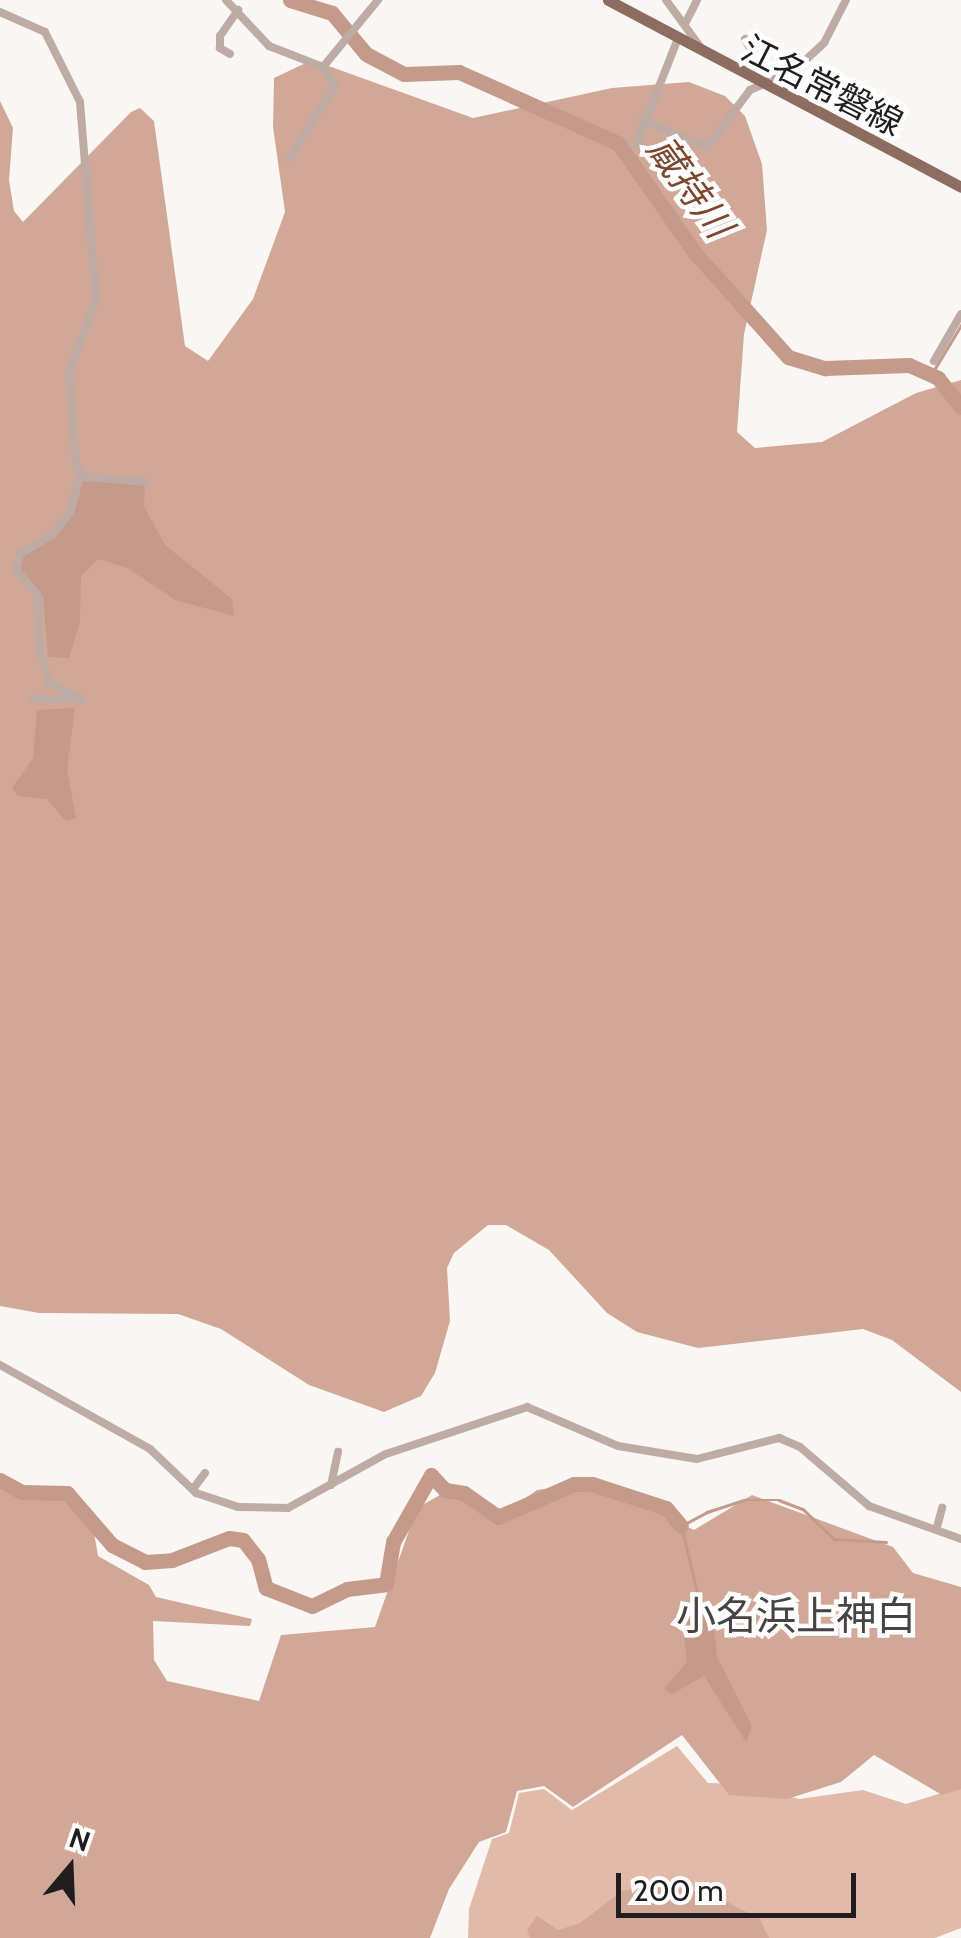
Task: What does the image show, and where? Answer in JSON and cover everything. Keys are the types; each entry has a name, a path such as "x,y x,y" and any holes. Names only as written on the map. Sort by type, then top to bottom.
{"main road":[{"name":"江名常磐線","path":"608,0 677,42 961,188"}],"street":[{"path":"226,0 269,46 323,67 335,86 289,160"},
{"path":"323,67 378,0"},
{"path":"666,0 686,22 704,56"},
{"path":"686,22 696,0"},
{"path":"642,120 707,147 760,85 795,70 824,43 846,0"},
{"path":"230,54 220,48 220,36 238,10"},
{"path":"0,12 48,35 80,102 96,299 68,372 80,474 70,513 53,534 20,554 16,570 37,594 39,647 49,683 82,698 33,699"},
{"path":"736,73 753,54 745,39"},
{"path":"636,146 642,120 677,42"},
{"path":"934,361 961,314"},
{"path":"80,474 146,482"},
{"path":"0,1365 150,1450 193,1489 266,1512 297,1504 386,1454 539,1408 618,1446 697,1459 779,1438 800,1446 868,1506 937,1527 961,1539"},
{"path":"331,1485 338,1452"},
{"path":"193,1489 205,1473"},
{"path":"937,1527 942,1508"}],"shaded area":[{"path":"312,60 473,118 612,88 689,82 725,96 745,116 762,164 767,230 744,334 737,432 755,448 822,442 916,393 961,380 961,1392 892,1340 863,1329 698,1348 637,1332 607,1313 549,1250 506,1225 488,1225 454,1253 447,1268 450,1321 435,1373 421,1396 384,1412 309,1385 221,1329 178,1314 39,1313 0,1306 0,101 13,128 9,180 14,211 23,222 131,112 140,108 154,121 185,346 208,361 253,299 285,212 273,127 274,78"},
{"path":"83,481 145,484 144,506 165,545 232,599 234,616 175,600 127,568 99,559 81,576 80,622 69,658 48,657 43,596 21,572 21,558 75,510"},
{"path":"75,708 67,770 76,818 66,821 47,799 18,796 12,788 33,758 37,710"},
{"path":"0,1474 21,1492 66,1500 93,1526 98,1556 149,1585 156,1597 252,1619 250,1626 153,1621 154,1660 167,1681 259,1701 281,1635 375,1627 417,1508 447,1491 507,1511 537,1490 594,1482 694,1530 752,1495 893,1547 913,1573 961,1587 961,1789 942,1795 874,1755 841,1782 787,1799 729,1795 682,1735 573,1807 544,1786 517,1791 506,1832 479,1842 449,1889 430,1938 0,1938"},
{"path":"713,1616 717,1657 752,1726 746,1742 704,1676 672,1694 664,1689 687,1662 682,1621"},
{"path":"677,1746 708,1783 742,1784 799,1799 863,1790 906,1804 961,1787 961,1928 935,1938 468,1938 469,1909 492,1839 509,1833 519,1793 544,1789 572,1810"},
{"path":"653,1886 710,1893 760,1919 769,1938 530,1938 527,1930 537,1916 558,1930 580,1923 622,1891"}],"waterway":[{"name":"蔵持川","path":"290,0 332,13 366,54 404,74 459,72 618,143 695,253 788,357 825,368 909,365 938,378 961,407"},
{"path":"931,375 961,325"},
{"path":"0,1480 22,1492 67,1493 112,1545 145,1562 172,1560 229,1538 243,1540 258,1559 266,1588 312,1606 347,1589 386,1584 393,1542 431,1475 445,1490 464,1493 498,1517 574,1484 592,1484 666,1508 681,1526"},
{"path":"703,1617 681,1526 707,1512 744,1500 779,1500 803,1509 834,1539 886,1542"}],"district":[{"name":"小名浜上神白","path":"796,1616"}]}
